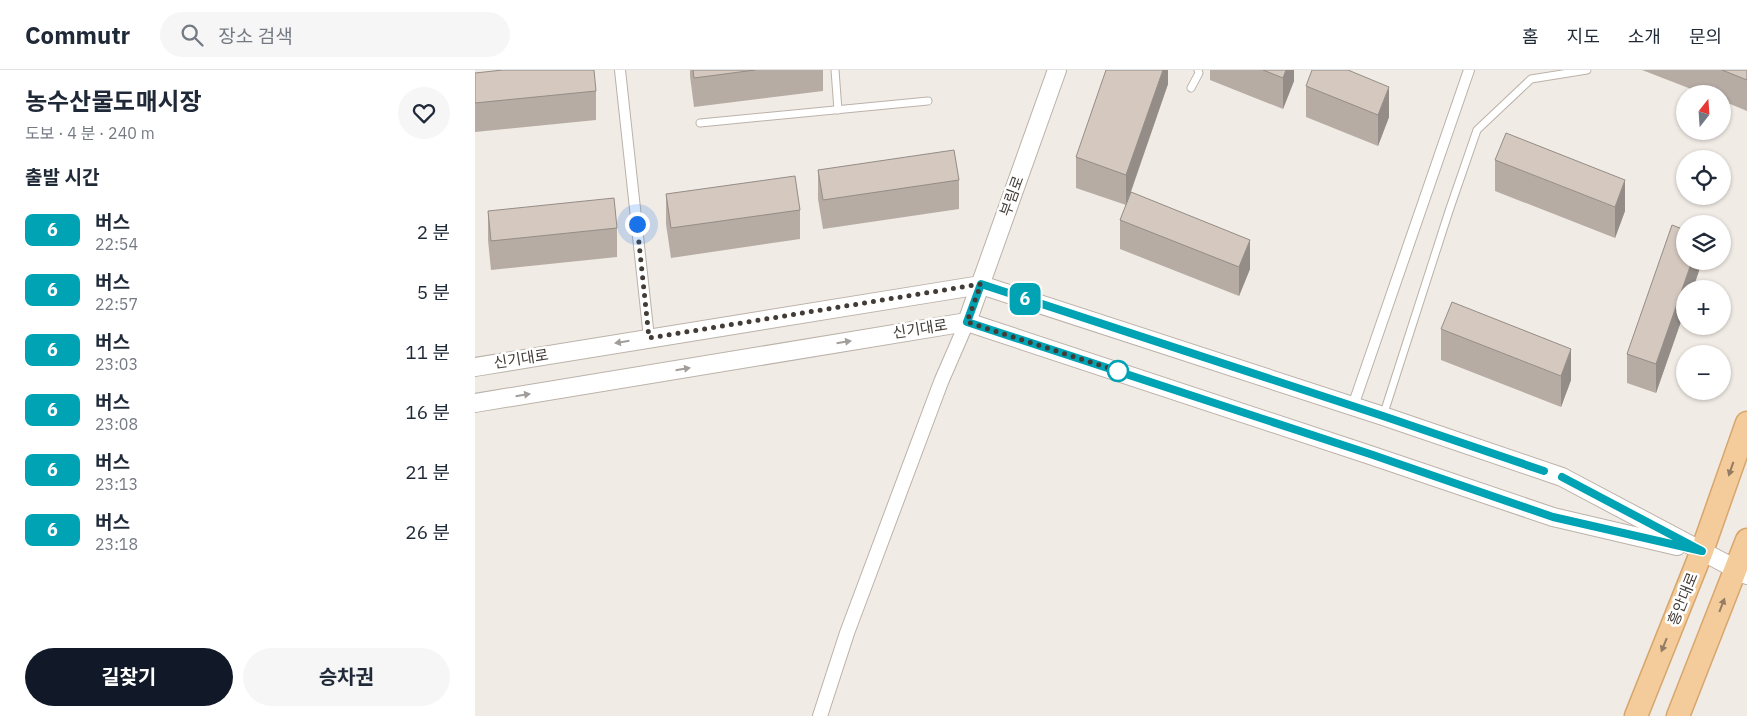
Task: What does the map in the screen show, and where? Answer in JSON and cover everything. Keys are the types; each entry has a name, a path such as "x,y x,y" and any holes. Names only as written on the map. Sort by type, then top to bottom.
{"main road":[{"name":"흥안대로","path":"1636,716 1702,551 1747,423"},
{"path":"1678,716 1741,572 1747,540"}],"street":[{"path":"620,70 649,338"},
{"name":"부림로","path":"967,322 1057,70"},
{"path":"1353,406 1469,70"},
{"name":"신기대로","path":"475,366 981,284 1562,477 1702,551"},
{"path":"820,716 854,614 941,382 967,322"},
{"name":"신기대로","path":"475,403 967,322 1370,454 1553,517 1702,551"},
{"path":"1702,551 1741,572"}],"lane":[{"path":"835,70 838,110"},
{"path":"1191,88 1199,73 1198,70"},
{"path":"1383,416 1477,130 1531,79 1587,70"},
{"path":"700,123 928,101"}],"building":[{"path":"503,70 594,70 596,91 475,103 475,73"},
{"path":"693,70 755,70 694,78"},
{"path":"1106,70 1163,70 1126,175 1076,157"},
{"path":"1263,70 1286,70 1283,78"},
{"path":"1312,70 1348,70 1389,87 1378,115 1306,86"},
{"path":"1722,70 1747,70 1747,80"},
{"path":"1506,133 1625,180 1615,207 1495,160"},
{"path":"954,150 959,180 823,200 818,170"},
{"path":"795,176 800,210 671,228 666,194"},
{"path":"1131,192 1250,240 1239,267 1120,220"},
{"path":"614,198 617,228 491,241 488,211"},
{"path":"1672,225 1676,227 1676,270 1689,270 1685,280 1676,280 1676,307 1656,364 1627,354"},
{"path":"1452,302 1571,349 1561,376 1441,329"}],"bus line":[{"name":"6","path":"1544,471 981,284 967,322 1370,454 1553,517 1702,551 1562,477"}],"route":[{"path":"637,224 649,338 981,284 967,322 1118,371"}]}
